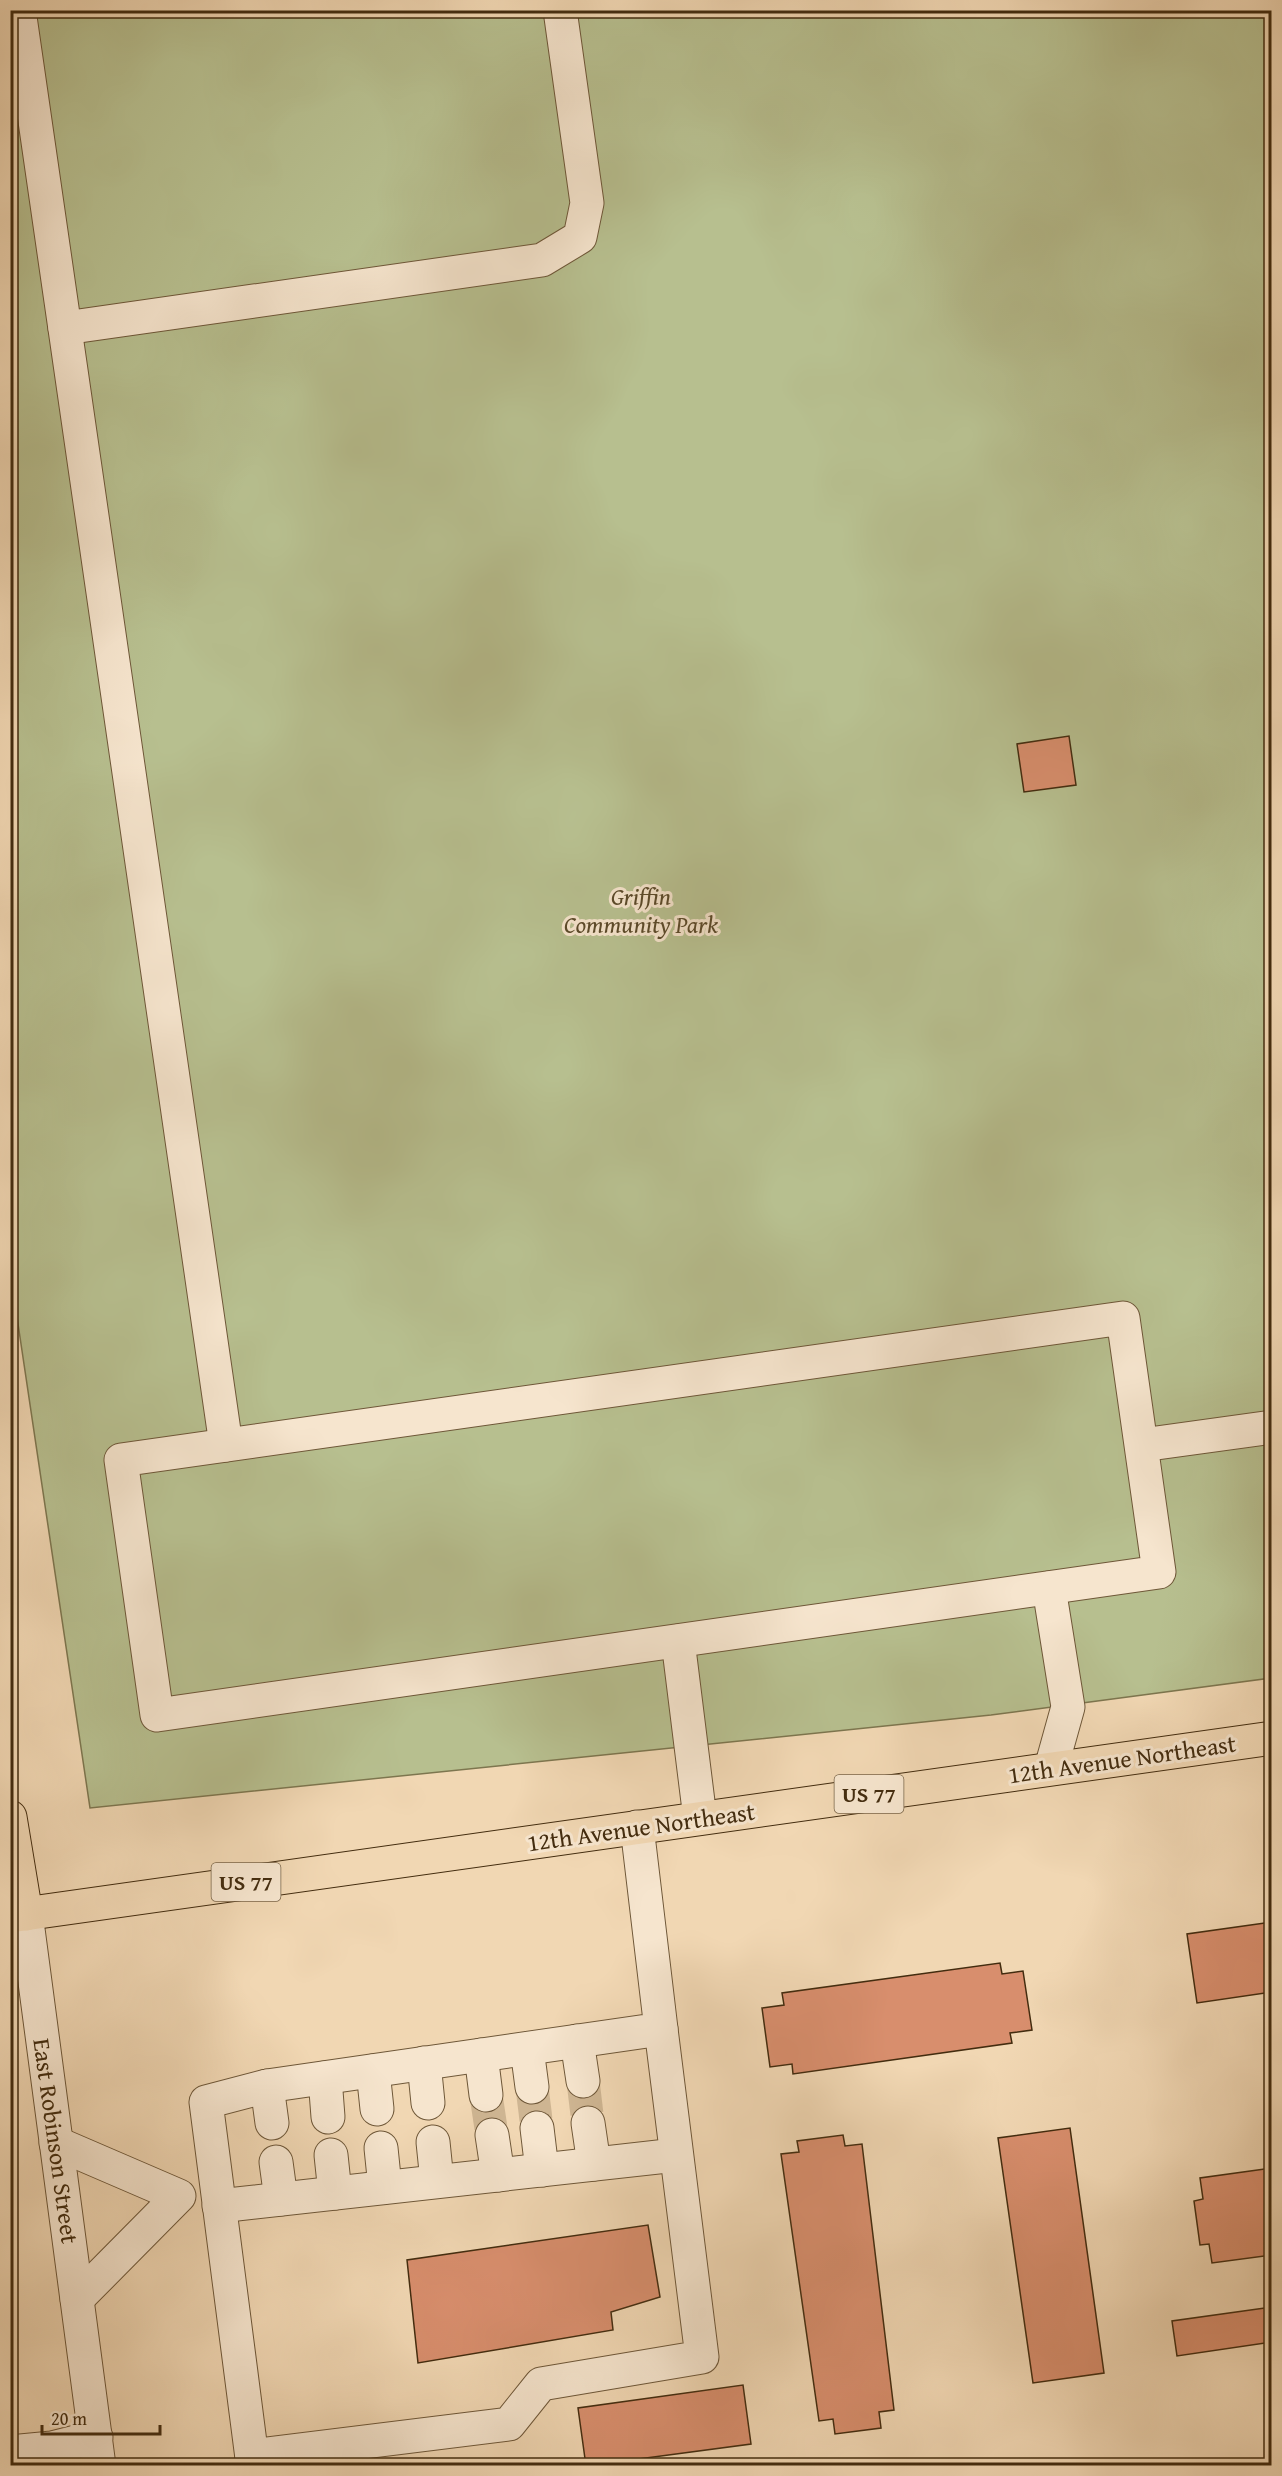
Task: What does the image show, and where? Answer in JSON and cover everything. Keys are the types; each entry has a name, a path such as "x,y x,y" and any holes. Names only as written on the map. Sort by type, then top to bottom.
{"main road":[{"name":"12th Avenue Northeast","path":"18,1915 1272,1738"},
{"name":"East Robinson Street","path":"10,1817 18,1915"}],"street":[{"path":"19,10 226,1445"},
{"path":"65,328 542,260 580,237 587,203 560,10"},
{"path":"1123,1318 1159,1572 157,1715 121,1460 226,1445 1123,1318"},
{"path":"1142,1446 1272,1427"},
{"path":"1049,1588 1068,1707 1051,1768"},
{"path":"678,1641 700,1818"},
{"path":"637,1827 702,2357 541,2384 509,2424 252,2461 206,2102 267,2086 661,2030"},
{"name":"East Robinson Street","path":"18,1915 57,2143 98,2451"},
{"path":"577,2041 583,2081"},
{"path":"526,2049 532,2087"},
{"path":"481,2055 486,2095"},
{"path":"424,2063 428,2103"},
{"path":"373,2071 377,2109"},
{"path":"325,2078 328,2117"},
{"path":"267,2086 272,2123"},
{"path":"588,2123 594,2164"},
{"path":"537,2128 542,2170"},
{"path":"492,2135 498,2175"},
{"path":"433,2142 437,2181"},
{"path":"57,2143 179,2196 218,2199 281,2199 676,2155"},
{"path":"381,2148 385,2187"},
{"path":"331,2155 335,2193"},
{"path":"276,2162 281,2199"},
{"path":"77,2299 179,2196"},
{"path":"10,2452 52,2448 98,2451"}],"green space":[{"name":"Griffin Community Park","path":"10,11 1271,11 1271,1678 991,1715 90,1808 10,1270"}],"building":[{"path":"1069,736 1076,785 1024,792 1017,744"},
{"path":"1272,1922 1272,1992 1197,2003 1187,1934"},
{"path":"1000,1963 1002,1974 1023,1971 1032,2030 1010,2033 1012,2043 793,2074 792,2064 770,2067 762,2008 784,2005 782,1993"},
{"path":"1070,2128 1104,2373 1033,2383 998,2138"},
{"path":"843,2135 845,2146 862,2144 894,2410 879,2412 881,2428 835,2434 833,2419 819,2421 781,2154 799,2152 797,2141"},
{"path":"1272,2168 1272,2255 1212,2263 1209,2244 1200,2245 1194,2201 1203,2199 1200,2178"},
{"path":"648,2225 660,2297 611,2312 613,2330 418,2363 407,2260"},
{"path":"1272,2307 1272,2342 1177,2356 1172,2321"},
{"path":"743,2385 751,2444 586,2466 578,2408"}],"tunnel":[{"path":"583,2081 588,2123"},
{"path":"532,2087 537,2128"},
{"path":"486,2095 492,2135"}]}
